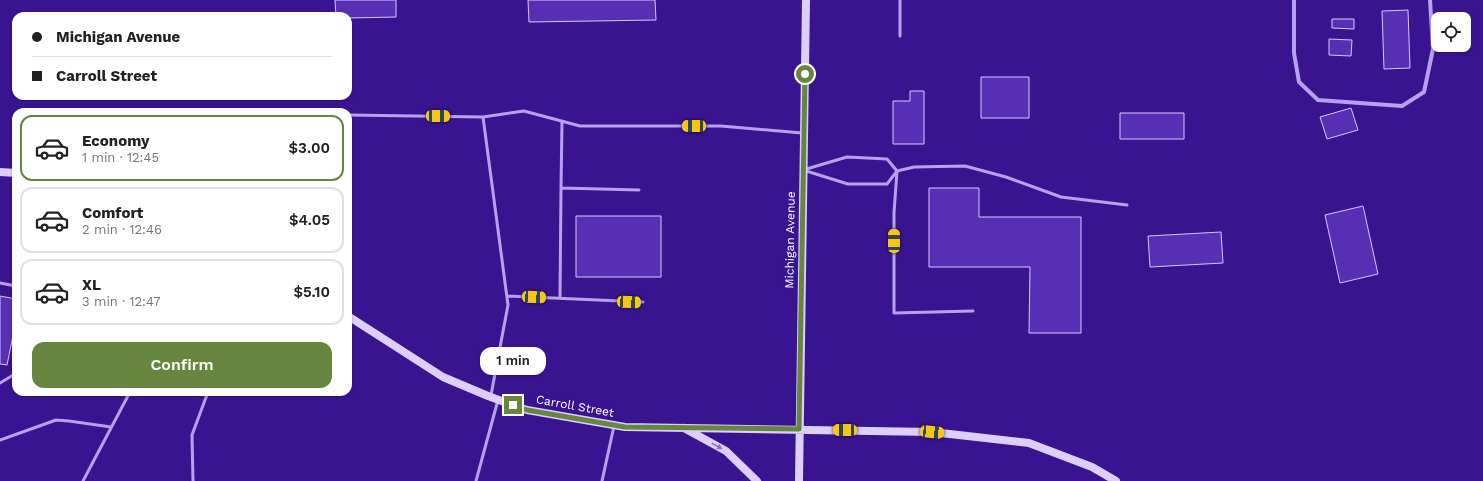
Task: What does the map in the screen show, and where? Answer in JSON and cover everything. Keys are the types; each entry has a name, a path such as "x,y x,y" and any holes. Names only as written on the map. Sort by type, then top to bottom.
{"main road":[{"name":"Michigan Avenue","path":"799,481 806,0"},
{"path":"0,172 12,173"},
{"name":"Carroll Street","path":"352,319 443,376 494,398 527,410 625,427 932,432 1030,443 1092,467 1116,481"},
{"path":"683,428 726,452 756,481"}],"street":[{"path":"1294,0 1294,53 1299,82 1318,100 1402,106 1424,92 1433,49 1430,0"}],"lane":[{"path":"900,0 900,36"},
{"path":"352,115 483,117 524,111 580,126 721,126 804,133"},
{"path":"476,481 494,398 508,305 483,117"},
{"path":"560,298 562,121"},
{"path":"803,170 847,157 887,159 897,171 894,213 894,313 973,311"},
{"path":"803,170 848,184 887,184 897,171 914,167 965,166 1006,177 1061,197 1127,205"},
{"path":"561,188 639,190"},
{"path":"0,283 12,285"},
{"path":"507,296 643,302"},
{"path":"0,383 12,376"},
{"path":"83,481 128,396"},
{"path":"193,481 192,435 207,396"},
{"path":"0,440 56,420 111,427"},
{"path":"602,481 614,425"}],"building":[{"path":"335,0 396,0 396,17 352,18 352,12 336,12"},
{"path":"528,0 655,0 656,20 529,22"},
{"path":"1408,10 1410,68 1384,69 1382,11"},
{"path":"1332,19 1354,19 1354,29 1332,28"},
{"path":"1329,39 1352,40 1351,56 1329,55"},
{"path":"981,77 1029,77 1029,118 981,118"},
{"path":"910,91 924,91 924,144 893,144 893,101 910,101"},
{"path":"1351,108 1358,130 1327,139 1320,117"},
{"path":"1120,113 1184,113 1184,139 1120,139"},
{"path":"929,188 979,188 979,217 1081,217 1081,333 1029,333 1030,267 929,267"},
{"path":"1363,206 1378,274 1340,283 1325,215"},
{"path":"576,216 661,216 661,277 576,277"},
{"path":"1221,232 1223,263 1150,267 1148,236"},
{"path":"0,296 12,298 12,341 7,365 0,364"}],"route":[{"path":"513,405 527,410 625,427 799,429 805,74"}]}
